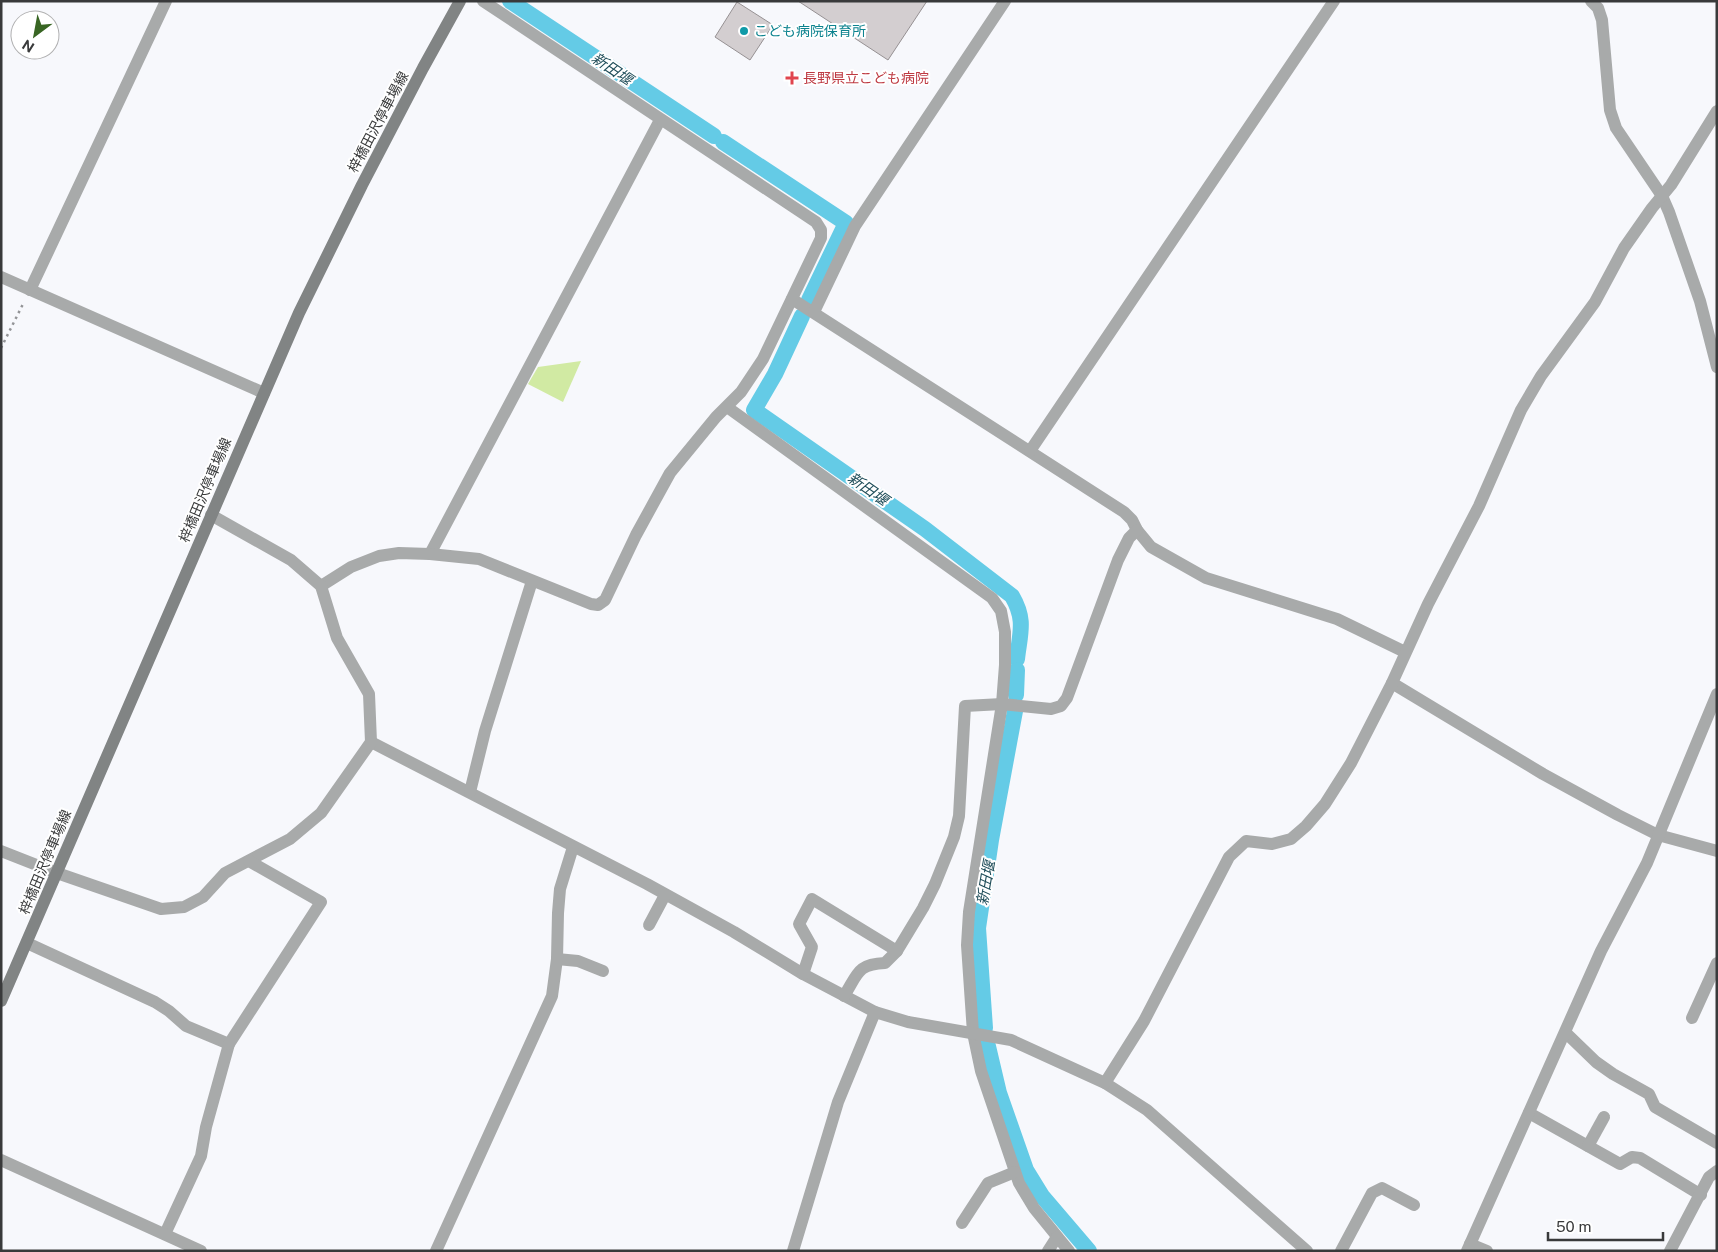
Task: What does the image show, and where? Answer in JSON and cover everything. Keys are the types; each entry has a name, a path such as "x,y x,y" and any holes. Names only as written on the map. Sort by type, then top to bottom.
{"main road":[{"name":"梓橋田沢停車場線","path":"1,1001 299,313 362,185 460,1"}],"street":[{"path":"30,290 166,1"},
{"path":"321,586 351,567 379,556 400,553 430,554 478,559 591,604 598,604 605,600 636,535 670,473 716,418 741,392 763,359 821,238 821,230 816,222 660,120 484,1"},
{"path":"814,312 855,226 1004,1"},
{"path":"1030,451 1334,1"},
{"path":"1591,1 1598,8 1602,20 1610,110 1616,128 1662,196 1669,212 1700,301 1717,367"},
{"path":"1105,1082 1144,1021 1229,857 1246,841 1272,844 1291,839 1306,826 1325,804 1351,763 1392,683 1428,604 1479,506 1521,410 1541,376 1595,302 1624,248 1639,225 1671,185 1717,111"},
{"path":"430,554 660,120"},
{"path":"1,277 264,393"},
{"path":"792,299 1124,512 1151,547 1206,578 1337,619 1405,652"},
{"path":"727,407 992,598 1001,611 1005,632 1002,704 969,912 967,945 973,1033 981,1071 1019,1183 1034,1208 1069,1251"},
{"path":"1,851 57,873 162,909 184,907 203,897 225,873 290,839 321,812 371,742 369,694 337,638 321,586 291,560 211,515"},
{"path":"844,996 862,967 870,964 885,963 897,951 935,884 954,837 959,816 965,706 1002,704 1051,709 1061,706 1067,698 1118,560 1129,538 1137,530"},
{"path":"470,792 485,731 532,581"},
{"path":"1392,683 1543,774 1658,835 1717,850"},
{"path":"1487,1251 1469,1247 1602,951 1647,863 1717,694"},
{"path":"371,742 665,895 734,932 803,974 875,1012 908,1022 1011,1040 1105,1082 1147,1110 1307,1251"},
{"path":"436,1251 552,996 557,959 560,889 573,847"},
{"path":"165,1234 201,1156 206,1127 229,1044 321,902 249,861"},
{"path":"649,925 665,895"},
{"path":"803,974 812,948 799,924 812,899 897,951"},
{"path":"27,943 155,1002 170,1010 186,1026 229,1044"},
{"path":"557,959 578,961 603,971"},
{"path":"1692,1018 1717,963"},
{"path":"794,1251 838,1102 875,1012"},
{"path":"1566,1033 1596,1062 1649,1094 1655,1107 1717,1143"},
{"path":"1529,1113 1620,1164 1632,1157 1640,1158 1701,1195"},
{"path":"1588,1146 1604,1117"},
{"path":"1,1160 201,1251"},
{"path":"1670,1251 1709,1177 1717,1171"},
{"path":"962,1223 988,1183 1015,1172"},
{"path":"1341,1251 1372,1193 1382,1188 1414,1205"},
{"path":"1048,1251 1057,1237"}],"path":[{"path":"1,348 30,290"}],"green space":[{"path":"581,361 563,402 528,384 538,367"}],"building":[{"path":"798,1 927,1 888,60"},
{"name":"こども病院保育所","path":"737,2 773,25 750,60 715,37"}],"waterway":[{"name":"新田堰","path":"510,1 714,136"},
{"name":"新田堰","path":"723,142 846,223 809,300"},
{"name":"新田堰","path":"802,316 775,374 754,410 925,529 1012,596 1021,620 1017,659"},
{"name":"新田堰","path":"1016,695 1017,670"},
{"name":"新田堰","path":"985,1028 978,928 991,840 1015,711"},
{"name":"新田堰","path":"987,1042 999,1093 1026,1170 1042,1196 1089,1251"}],"place":[{"name":"こども病院保育所","path":"744,31"},
{"name":"長野県立こども病院","path":"792,78"}]}
